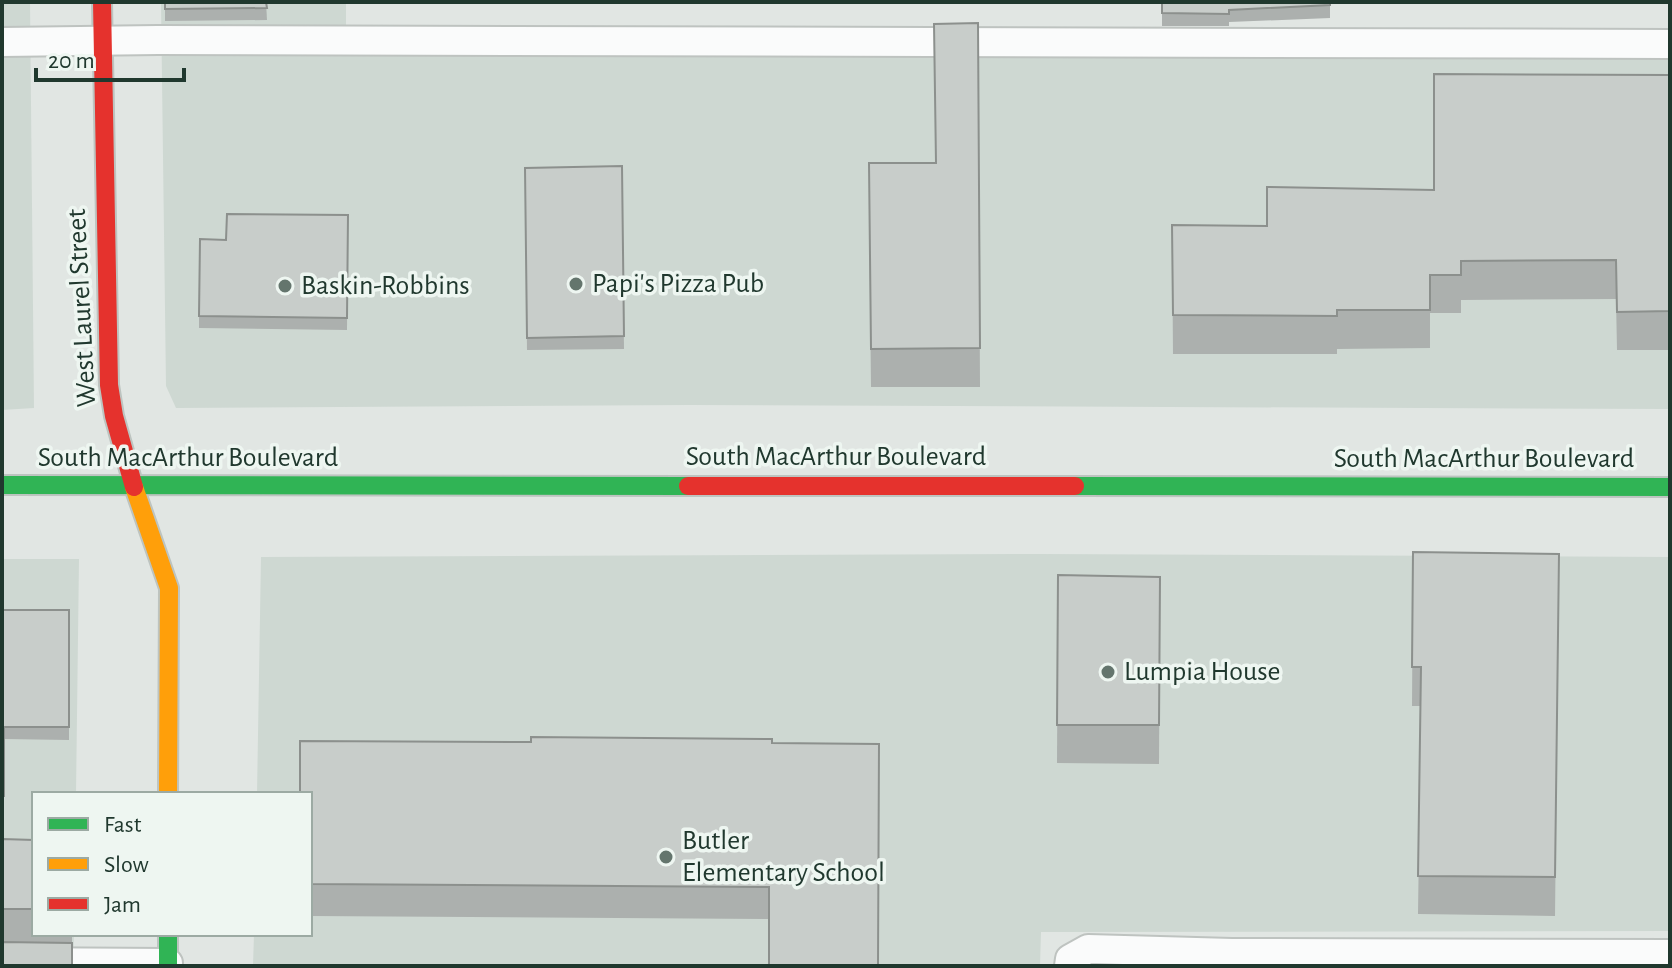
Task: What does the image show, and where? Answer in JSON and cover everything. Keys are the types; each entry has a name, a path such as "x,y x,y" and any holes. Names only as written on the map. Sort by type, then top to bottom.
{"main road":[{"name":"West Laurel Street","path":"102,2 109,385 133,485 169,588 168,792"},
{"name":"South MacArthur Boulevard","path":"2,485 1670,487"},
{"path":"168,936 168,965"}],"lane":[{"path":"2,42 1670,44"},
{"path":"1069,966 1070,959 1088,949 1232,953 1670,954"},
{"path":"2,962 168,965"}],"shaded area":[{"path":"2,2 30,2 34,408 2,410"},
{"path":"161,2 346,2 346,55 1670,59 1670,409 689,405 176,408 166,386"},
{"path":"1041,554 1670,557 1670,931 1041,932 1040,966 253,966 254,936 312,936 312,792 257,792 261,557"},
{"path":"2,559 79,559 76,792 32,792 32,936 74,936 73,966 2,966"}],"building":[{"path":"165,2 266,2 267,8 165,9"},
{"path":"1162,2 1330,2 1330,5 1229,10 1229,14 1162,13"},
{"path":"978,23 980,348 871,349 869,163 936,163 934,24"},
{"path":"1434,74 1670,75 1670,311 1617,312 1616,260 1461,261 1461,275 1430,275 1430,310 1337,310 1337,316 1173,315 1172,225 1267,226 1267,187 1434,190"},
{"path":"622,166 624,336 527,338 525,168"},
{"path":"227,214 348,215 347,318 199,316 200,239 226,240"},
{"path":"1413,552 1559,554 1555,877 1418,876 1421,667 1412,667"},
{"path":"1058,575 1160,577 1159,725 1057,725"},
{"path":"2,610 69,610 69,727 4,727 4,796 2,796"},
{"path":"531,737 772,739 772,743 879,744 878,966 769,966 769,887 312,884 312,792 300,792 300,741 531,742"},
{"path":"2,839 32,840 32,909 2,909"},
{"path":"2,942 72,943 72,966 2,966"}],"traffic: fast":[{"path":"2,485 688,486"},
{"path":"1075,486 1670,487"},
{"path":"168,936 168,966"}],"traffic: slow":[{"path":"134,487 169,588 168,792"}],"traffic: jam":[{"path":"102,2 109,385 114,416 134,487"},
{"path":"688,486 1075,486"}],"place":[{"name":"Papi's Pizza Pub","path":"576,284"},
{"name":"Baskin-Robbins","path":"285,286"},
{"name":"Lumpia House","path":"1108,672"},
{"name":"Butler Elementary School","path":"666,857"}]}
